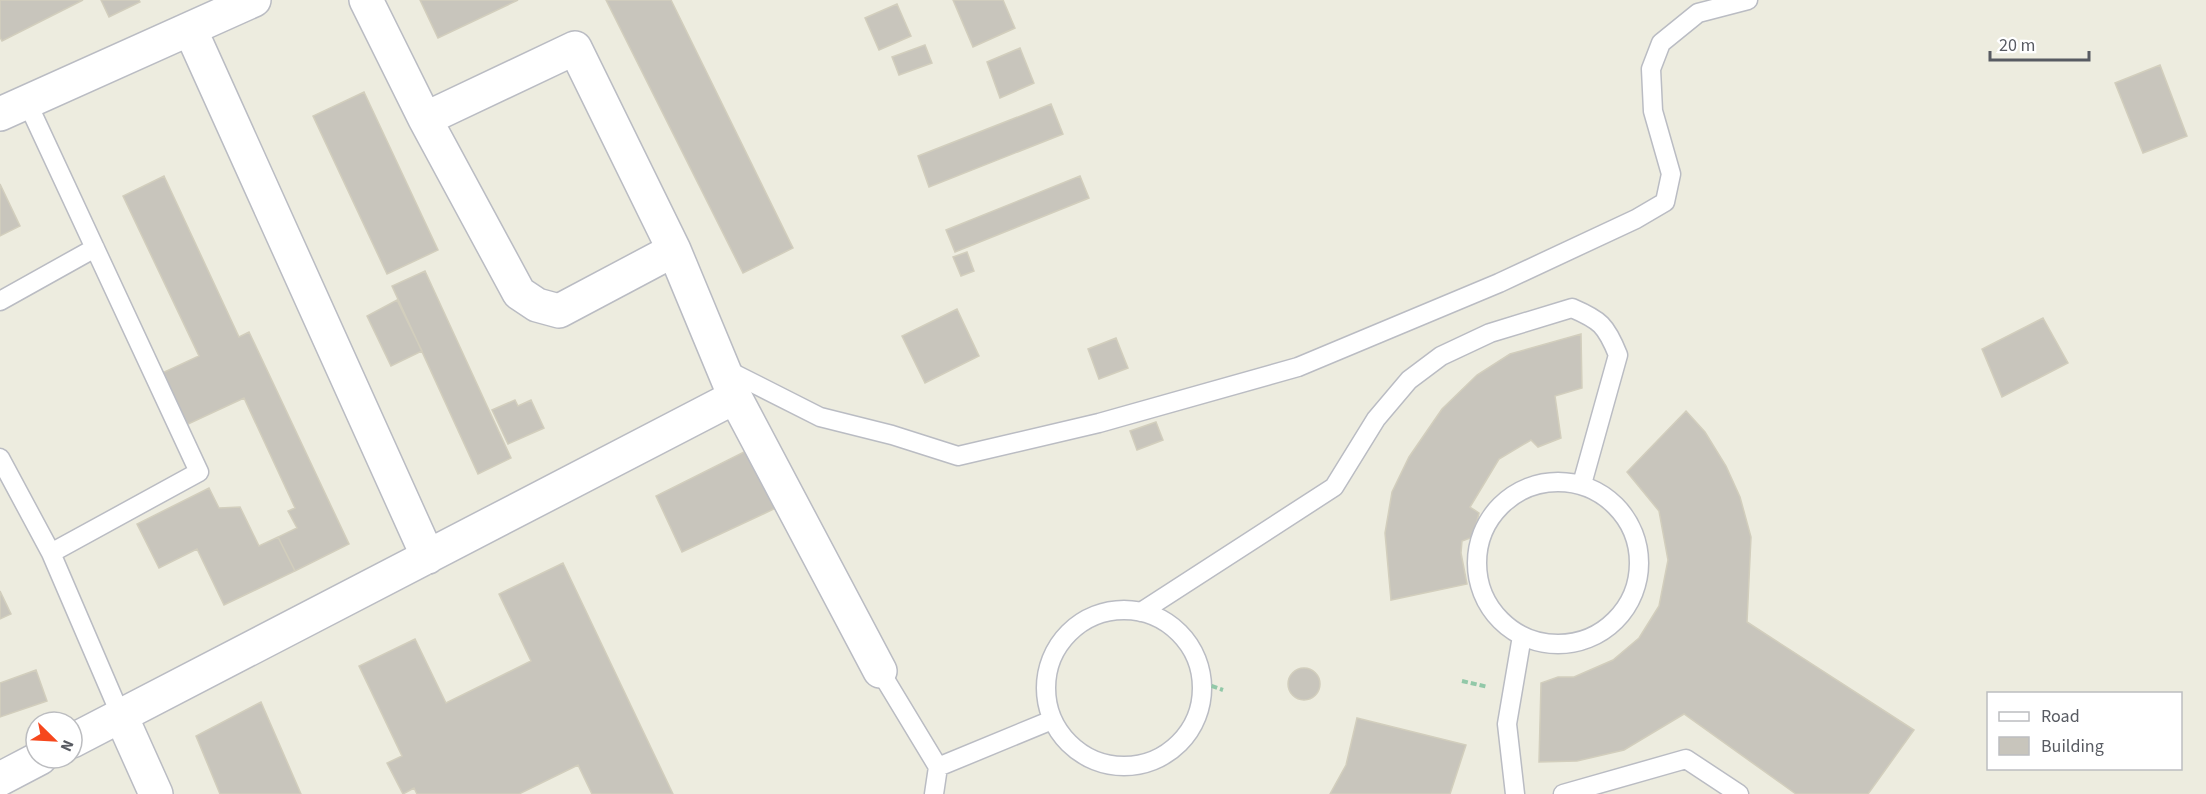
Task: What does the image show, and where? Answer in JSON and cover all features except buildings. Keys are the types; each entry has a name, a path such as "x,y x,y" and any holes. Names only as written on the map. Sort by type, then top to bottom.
{"street":[{"path":"13,108 254,0"},
{"path":"366,0 425,119 519,293 537,305 559,311 674,250"},
{"path":"190,28 428,557"},
{"path":"425,119 575,48 674,250 729,383 880,671"},
{"path":"84,735 428,557 729,383"},
{"path":"121,716 156,794"},
{"path":"0,778 24,766"}],"lane":[{"path":"729,383 820,417 892,435 958,456 1099,423 1298,367 1499,283 1636,219 1665,202 1671,174 1653,111 1651,69 1661,43 1698,14 1748,0"},
{"path":"13,108 95,248 199,472 51,553"},
{"path":"0,301 95,248"},
{"path":"1141,612 1334,487 1376,419 1409,380 1441,356 1490,333 1572,308 1598,319 1613,341 1618,355 1582,484"},
{"path":"0,458 51,553 121,716"},
{"path":"1556,481 1582,484 1606,496 1625,516 1636,540 1640,567 1634,593 1620,616 1600,633 1574,643 1548,644 1522,636 1500,621 1484,599 1476,572 1478,545 1488,520 1506,500 1529,486 1556,481"},
{"path":"1116,610 1141,612 1164,620 1183,636 1196,657 1203,683 1200,711 1187,735 1167,754 1143,765 1116,767 1089,759 1067,743 1052,720 1046,697 1047,672 1061,642 1072,630 1092,616 1116,610"},
{"path":"1515,794 1507,724 1522,636"},
{"path":"880,671 938,767 934,794"},
{"path":"938,767 1052,720"},
{"path":"1563,794 1686,759 1739,794"}],"path":[{"path":"1203,683 1223,690"}]}
